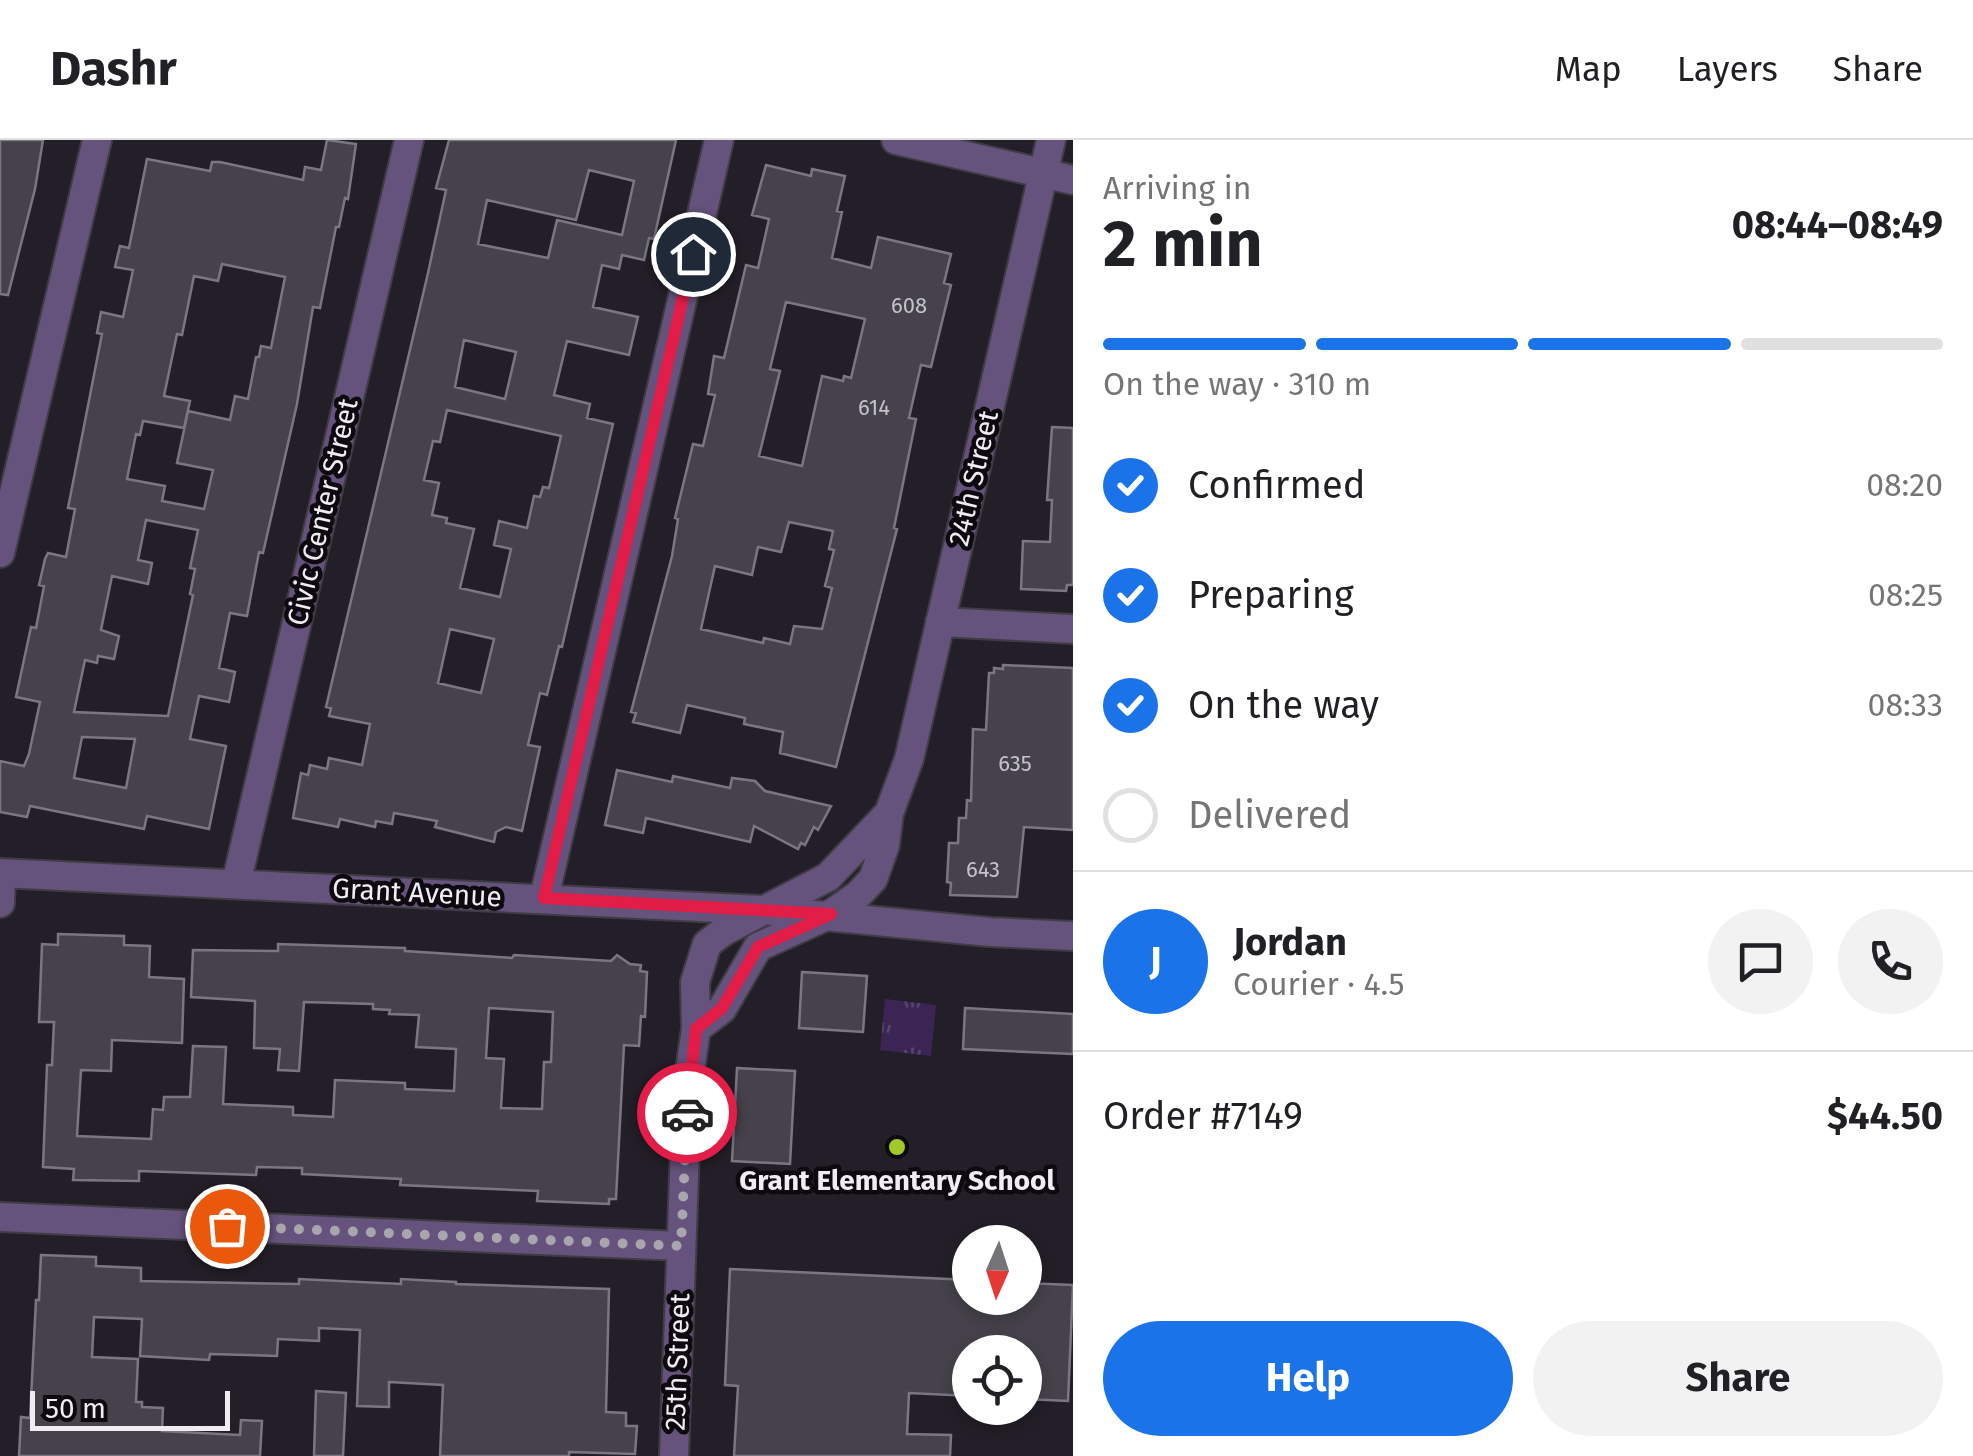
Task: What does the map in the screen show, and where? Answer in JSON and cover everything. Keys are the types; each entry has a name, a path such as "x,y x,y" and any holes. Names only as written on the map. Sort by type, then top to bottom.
{"street":[{"path":"0,553 97,140"},
{"name":"Civic Center Street","path":"236,884 409,140"},
{"path":"544,898 720,140"},
{"path":"896,140 1073,180"},
{"name":"24th Street","path":"831,914 873,879 886,844 889,813 909,759 1051,140"},
{"path":"940,622 1073,629"},
{"name":"24th Street","path":"762,910 828,876 889,813"},
{"path":"0,873 0,903"},
{"name":"Grant Avenue","path":"0,873 831,914 990,932 1073,936"},
{"name":"25th Street","path":"674,1456 688,1091 696,1029 695,982 707,944 762,910"},
{"path":"696,1029 722,1008 758,947 831,914"},
{"path":"0,1217 681,1246"}],"green space":[{"path":"885,999 936,1005 931,1056 880,1050"}],"building":[{"path":"0,140 43,140 8,295 0,294"},
{"path":"327,140 356,144 348,199 345,198 336,227 320,308 313,307 297,404 263,553 259,552 247,616 230,613 219,668 235,672 229,702 199,696 190,739 226,746 209,829 147,816 144,829 30,806 27,817 0,812 0,761 24,766 29,754 40,702 16,697 31,627 36,628 45,559 48,553 66,557 75,509 68,508 102,334 97,333 101,312 123,317 133,270 115,267 120,246 129,248 147,159 210,171 212,162 220,162 303,180 305,167 321,170","holes":["222,264 285,277 271,348 261,346 256,357 248,399 235,396 230,420 188,411 177,463 213,470 204,509 162,501 165,486 127,479 136,434 140,435 143,421 184,428 190,401 164,396 177,334 182,335 194,276 218,281","146,520 198,530 190,568 195,569 190,594 193,595 168,716 74,712 85,660 97,663 98,656 114,659 119,636 101,630 112,576 148,584 152,563 138,560","82,737 135,739 126,788 74,778"]},
{"path":"449,140 676,140 654,239 649,238 644,260 622,255 619,269 602,265 593,307 638,317 629,355 567,341 554,395 590,404 587,418 613,424 562,647 559,646 547,695 540,693 528,745 540,747 522,831 506,827 496,832 494,842 435,827 437,821 394,813 392,824 376,821 375,827 340,819 338,827 293,818 301,773 308,775 310,765 327,769 329,758 362,765 370,724 329,716 331,708 326,707 446,190 436,188","holes":["589,170 634,181 622,235 557,220 548,258 478,244 487,200 576,220","464,340 516,352 505,399 455,387","447,410 561,436 549,488 543,487 540,497 534,496 527,528 499,521 494,545 511,549 500,597 460,588 474,529 446,523 447,518 432,515 439,483 424,480 433,441 440,442","450,629 494,639 481,693 438,683"]},
{"path":"766,165 811,176 812,169 845,176 832,258 871,268 878,237 951,254 944,283 951,285 931,367 921,365 909,418 916,419 894,528 897,529 836,767 780,753 783,732 744,724 745,718 687,705 680,733 633,722 636,713 631,712 672,556 678,519 675,518 693,444 703,446 715,395 708,394 714,356 724,358 746,265 758,268 769,219 752,215","holes":["786,302 865,319 851,378 844,376 843,381 822,376 802,466 759,456 780,371 770,369","789,522 833,531 829,549 834,550 825,586 832,588 822,629 794,626 790,644 764,638 763,643 701,629 715,566 752,575 758,547 781,552"]},
{"path":"1052,427 1073,428 1073,585 1067,585 1066,591 1021,589 1023,541 1050,542 1052,500 1047,500"},
{"path":"1003,665 1073,668 1073,830 1024,827 1017,897 950,895 949,843 958,843 959,818 966,818 967,800 971,801 973,729 986,730 989,673 994,673 994,668 1003,669"},
{"path":"617,770 672,782 673,776 730,788 732,778 755,781 765,791 831,806 818,830 814,827 805,845 801,843 798,849 754,826 750,842 646,818 643,833 605,825"},
{"path":"58,934 124,936 124,945 150,946 149,977 184,979 182,1043 112,1040 111,1071 81,1070 77,1136 151,1139 153,1109 163,1110 164,1097 190,1097 193,1046 226,1047 223,1104 293,1107 293,1115 333,1117 335,1080 405,1083 405,1089 454,1091 456,1049 416,1047 419,1015 389,1014 390,1010 373,1009 373,1004 304,1002 299,1071 278,1070 280,1049 254,1048 255,1001 191,997 193,950 278,951 278,944 405,948 512,958 514,955 611,961 617,955 630,964 641,965 640,971 647,972 645,1017 641,1016 639,1046 624,1045 616,1199 609,1199 609,1204 537,1201 538,1191 400,1185 401,1179 302,1174 302,1168 257,1167 256,1175 139,1171 139,1181 73,1180 74,1169 43,1167 47,1065 52,1065 54,1022 39,1022 42,944 58,945","holes":["489,1008 553,1012 551,1062 544,1062 542,1109 501,1108 504,1059 486,1058"]},
{"path":"802,972 867,976 863,1032 799,1028"},
{"path":"965,1008 1073,1014 1073,1054 963,1049"},
{"path":"737,1068 795,1071 790,1164 732,1161"},
{"path":"41,1255 96,1257 96,1266 141,1268 141,1281 299,1284 299,1279 401,1284 401,1279 609,1289 606,1412 626,1413 626,1426 637,1426 635,1454 440,1456 443,1385 389,1382 389,1407 357,1406 360,1330 319,1328 319,1341 278,1339 277,1356 210,1354 209,1360 140,1356 142,1319 94,1317 92,1357 138,1359 136,1402 142,1402 142,1407 163,1408 162,1431 240,1435 241,1420 262,1421 260,1456 19,1456 21,1417 30,1418"},
{"path":"730,1269 952,1279 952,1315 1042,1315 1042,1284 1073,1285 1068,1401 1042,1400 1042,1335 952,1335 952,1395 909,1393 907,1434 951,1435 950,1456 734,1456 738,1386 725,1385"},
{"path":"316,1391 346,1393 343,1456 314,1456"}],"way so far":[{"path":"227,1226 681,1246 687,1113"}],"place":[{"name":"Grant Elementary School","path":"897,1147"}],"route":[{"path":"687,1113 696,1029 722,1008 758,947 831,914 544,898 693,254"}]}
